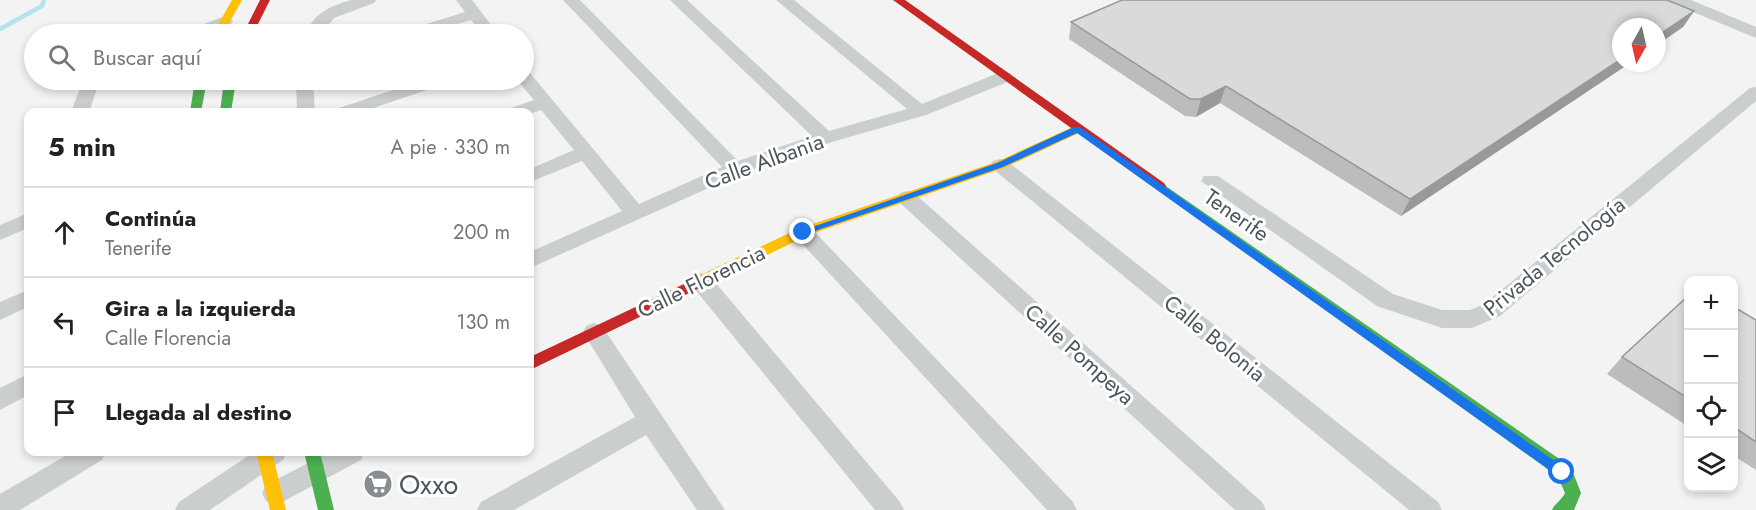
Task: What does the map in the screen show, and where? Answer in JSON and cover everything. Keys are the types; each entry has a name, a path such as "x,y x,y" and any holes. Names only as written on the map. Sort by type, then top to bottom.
{"street":[{"path":"224,24 237,0"},
{"path":"253,24 265,0"},
{"path":"320,24 335,10 368,0"},
{"path":"464,0 482,24"},
{"path":"571,0 735,169"},
{"path":"678,0 825,138"},
{"path":"784,0 920,111"},
{"name":"Tenerife","path":"898,0 1077,129 1552,463 1569,482 1573,491 1573,499 1569,506 1560,510"},
{"path":"1677,0 1756,33"},
{"path":"442,24 474,14"},
{"name":"Calle Albania","path":"534,258 735,169 825,138 920,111 1004,77"},
{"path":"81,108 87,90"},
{"path":"196,108 199,90"},
{"path":"226,108 229,90"},
{"path":"305,90 306,108"},
{"path":"357,108 410,90"},
{"path":"534,90 635,213"},
{"name":"Privada Tecnología","path":"1211,181 1385,300 1442,319 1472,319 1492,310 1756,92"},
{"path":"529,108 543,103"},
{"name":"Calle Florencia","path":"534,362 803,232 1000,165 1077,129"},
{"path":"534,174 586,152"},
{"name":"Calle Bolonia","path":"1000,165 1429,510"},
{"name":"Calle Pompeya","path":"907,198 1253,510"},
{"path":"0,233 24,222"},
{"path":"803,232 1064,510"},
{"path":"701,281 891,510"},
{"path":"0,312 24,300"},
{"path":"594,333 650,421 712,510"},
{"path":"0,400 24,386"},
{"path":"490,510 650,421"},
{"path":"0,507 86,456"},
{"path":"188,510 264,456"},
{"path":"268,456 276,502"},
{"path":"276,502 315,460 334,456"},
{"path":"315,460 326,510"}],"building":[{"path":"1122,0 1667,0 1694,11 1666,30 1666,18 1612,18 1612,65 1410,199 1226,86 1201,99 1190,99 1071,22"},
{"path":"1684,300 1684,396 1622,357"},
{"path":"1738,309 1756,320 1756,442 1738,430"}],"waterway":[{"path":"0,29 42,6 44,0"}],"traffic: fast":[{"path":"196,108 199,90"},
{"path":"226,108 229,90"},
{"path":"1160,186 1552,463 1568,480 1573,493 1568,505 1560,510"},
{"path":"313,456 326,510"}],"traffic: slow":[{"path":"224,24 237,0"},
{"path":"705,279 803,232 1000,165 1077,129"},
{"path":"265,456 278,510"}],"traffic: jam":[{"path":"253,24 265,0"},
{"path":"898,0 1160,186"},
{"path":"534,362 705,279"}],"place":[{"name":"Oxxo","path":"378,484"}],"route":[{"path":"803,232 1000,165 1077,129 1562,472"}]}
